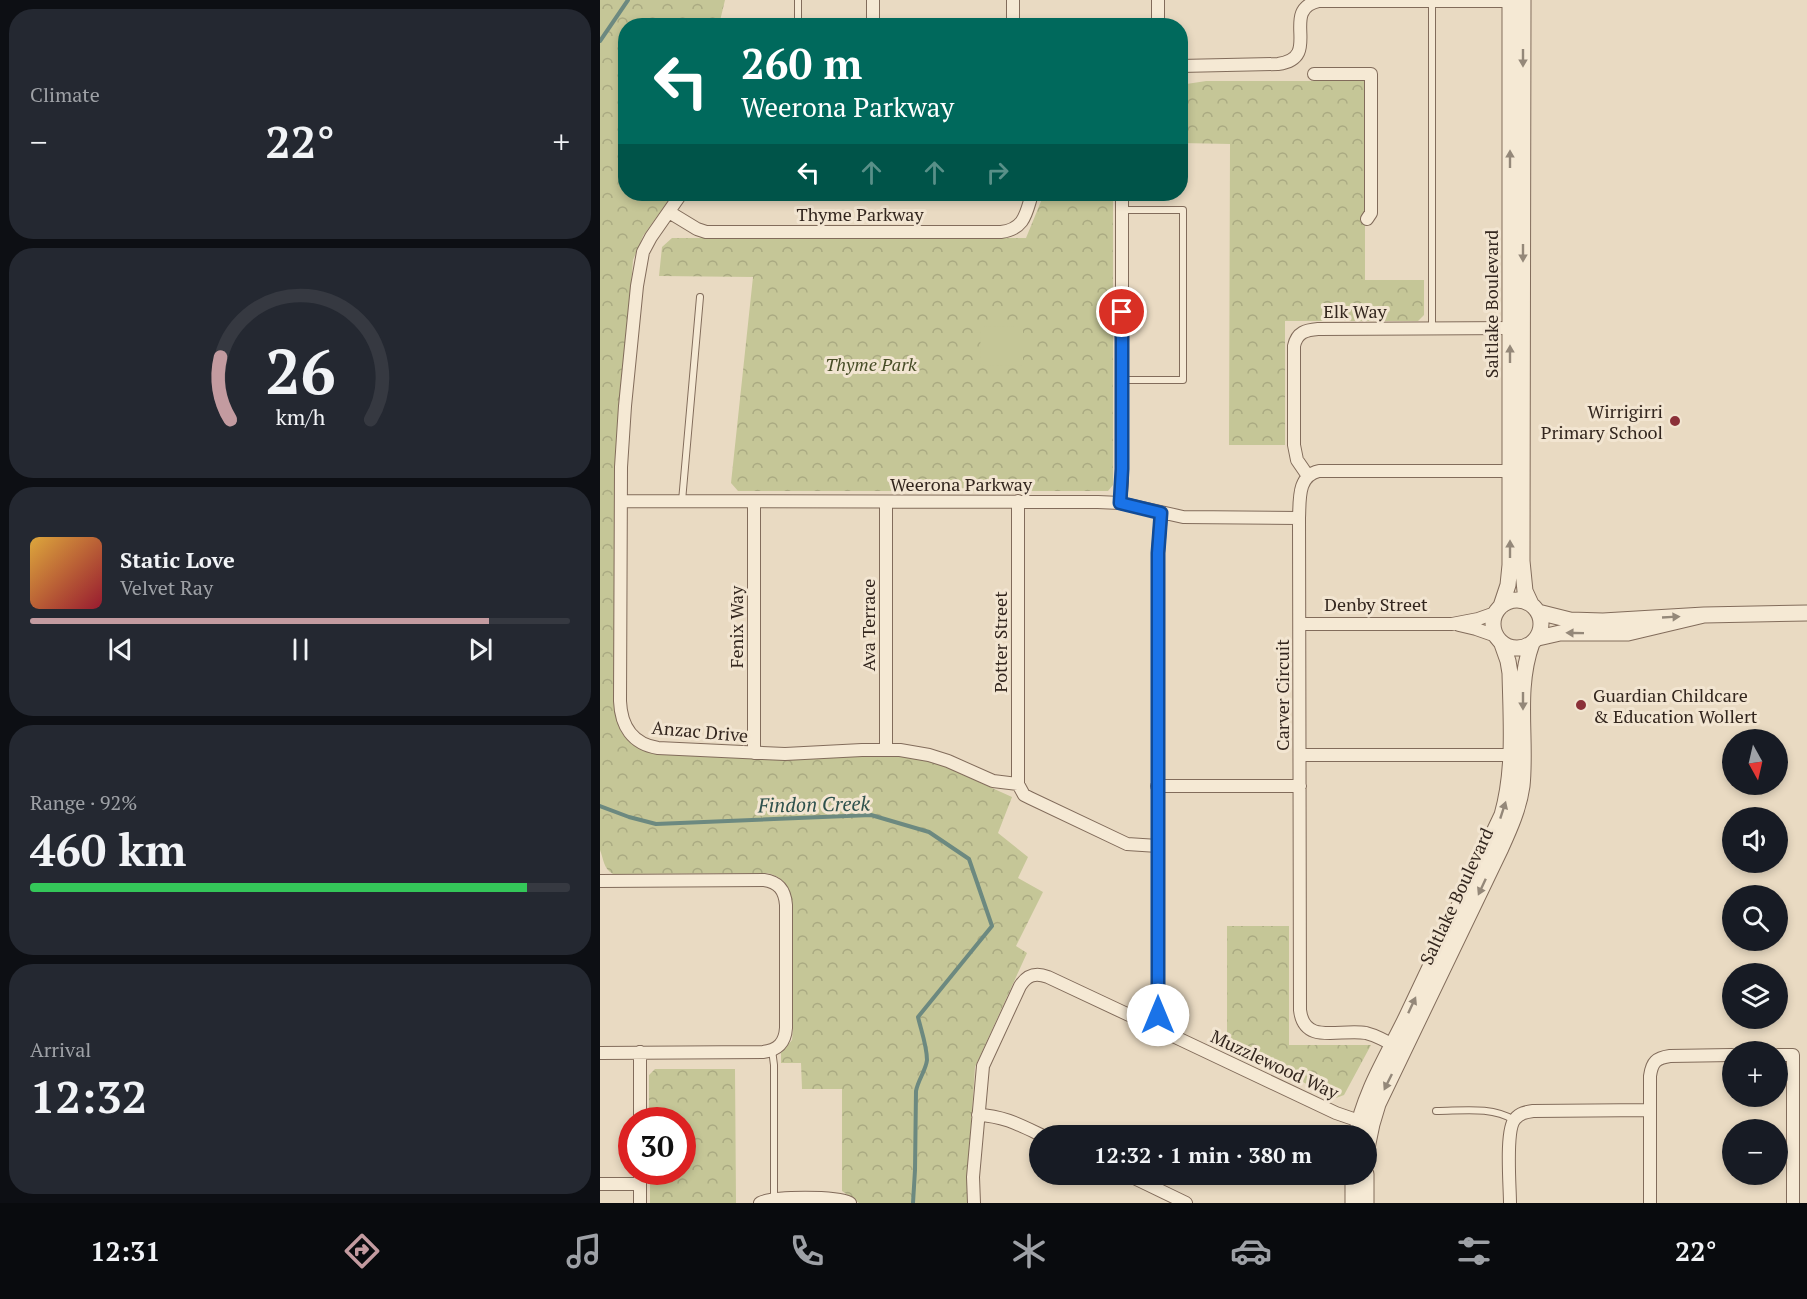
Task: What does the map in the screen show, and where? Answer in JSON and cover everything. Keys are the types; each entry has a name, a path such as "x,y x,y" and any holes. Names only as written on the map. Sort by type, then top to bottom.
{"street":[{"path":"873,0 873,18"},
{"path":"1013,0 1013,18"},
{"path":"1158,0 1158,18"},
{"name":"Saltlake Boulevard","path":"1510,0 1517,328"},
{"path":"1188,66 1291,62 1298,55 1301,16 1305,3 1523,0"},
{"name":"Saltlake Boulevard","path":"1523,0 1517,328 1517,470 1523,575 1525,591 1534,608"},
{"path":"1314,74 1371,74 1371,213 1367,219"},
{"name":"Anzac Drive","path":"676,201 643,252 625,406 621,501 620,701 625,728 640,743 649,747 809,754 886,749 929,755 948,761 986,779 1018,784"},
{"name":"Thyme Parkway","path":"669,212 706,232 1001,232 1012,230 1019,225 1030,201"},
{"path":"1120,503 1122,473 1122,201"},
{"name":"Elk Way","path":"1308,476 1298,460 1294,445 1294,346 1298,336 1305,331 1318,329 1517,328"},
{"path":"1308,476 1313,472 1324,471 1517,470"},
{"name":"Saltlake Boulevard","path":"1498,610 1506,593 1509,574 1517,470"},
{"name":"Carver Circuit","path":"1308,476 1301,488 1299,518 1301,1020 1306,1028 1316,1032 1368,1034 1399,1048"},
{"name":"Weerona Parkway","path":"621,501 1098,501 1120,503 1183,517 1299,518"},
{"name":"Ava Terrace","path":"886,501 886,749"},
{"name":"Potter Street","path":"1018,501 1018,784"},
{"name":"Fenix Way","path":"754,502 754,753"},
{"path":"974,1203 973,1177 982,1072 986,1057 1026,978 1036,974 1047,976 1129,1015 1158,1015 1158,553 1161,513"},
{"path":"1704,615 1628,633 1560,633 1535,640 1517,649 1509,648 1499,640 1493,628 1493,621 1498,610 1507,602 1515,600 1570,620 1593,621 1704,615 1807,613"},
{"path":"1534,608 1542,625 1535,640"},
{"name":"Denby Street","path":"1300,624 1452,624 1478,620 1498,610"},
{"name":"Denby Street","path":"1452,624 1476,629 1499,640"},
{"name":"Saltlake Boulevard","path":"1499,640 1508,661 1510,673 1517,754"},
{"name":"Saltlake Boulevard","path":"1362,1125 1371,1087 1399,1048 1502,815 1517,754 1527,657 1535,640"},
{"path":"1300,754 1517,754"},
{"path":"1018,784 1024,795 1120,841 1133,846 1158,846"},
{"path":"1158,786 1300,786"},
{"path":"600,881 773,881 781,887 786,905 786,1028 782,1043 772,1050 600,1053"},
{"name":"Muzzlewood Way","path":"1158,1015 1162,1028 1171,1035 1358,1125"},
{"path":"639,1052 640,1107"},
{"path":"1650,1203 1650,1076 1652,1068 1658,1059 1670,1056 1722,1055"},
{"path":"1788,1055 1793,1055 1793,1203"},
{"path":"1510,1203 1510,1128 1519,1116 1533,1111 1650,1110"},
{"path":"978,1115 1008,1119 1029,1129"},
{"path":"600,1184 618,1181"},
{"path":"640,1185 640,1203"},
{"path":"1149,1185 1186,1203"},
{"path":"1353,1185 1353,1203"},
{"path":"1366,1185 1366,1203"},
{"path":"760,1203 774,1199 834,1199 850,1203"}],"lane":[{"path":"798,0 798,18"},
{"path":"1432,1 1432,328"},
{"path":"1122,210 1183,210 1183,380 1122,380"},
{"path":"682,501 700,297"},
{"path":"772,1050 774,1199"},
{"path":"1436,1111 1489,1110 1504,1114 1514,1120"}],"green space":[{"path":"600,0 725,0 721,18 618,18 618,201 668,201 643,236 633,260 625,363 615,704 618,722 628,741 650,753 896,754 930,760 1012,797 998,833 1028,857 1018,878 1043,892 1016,946 1027,953 975,1067 967,1187 970,1203 859,1203 842,1191 842,1089 802,1089 801,1063 781,1063 781,1053 792,1040 793,1030 791,898 784,881 767,873 613,874 606,866 600,850"},
{"path":"1206,81 1365,81 1365,280 1424,280 1424,315 1418,321 1285,321 1285,445 1229,445 1230,144 1188,143 1188,84"},
{"name":"Thyme Park","path":"1041,201 1113,201 1113,485 1108,491 738,491 731,483 753,277 659,276 662,247 672,238 1026,238"},
{"path":"980,326 1023,327 1023,366 981,365"},
{"path":"1227,926 1289,926 1289,1045 1371,1045 1344,1095 1336,1098 1227,1046"},
{"path":"655,1069 735,1069 736,1203 650,1203 650,1185 696,1185 696,1107 649,1107 649,1075"}],"waterway":[{"name":"Findon Creek","path":"600,41 628,0"},
{"name":"Findon Creek","path":"600,806 656,824 871,815 929,832 969,859 992,926 918,1017 927,1060 916,1091 913,1203"}],"place":[{"name":"Wirrigirri Primary School","path":"1675,421"},
{"name":"Guardian Childcare & Education Wollert","path":"1581,705"}],"route":[{"path":"1122,312 1120,503 1161,513 1158,553 1158,1015"}]}
